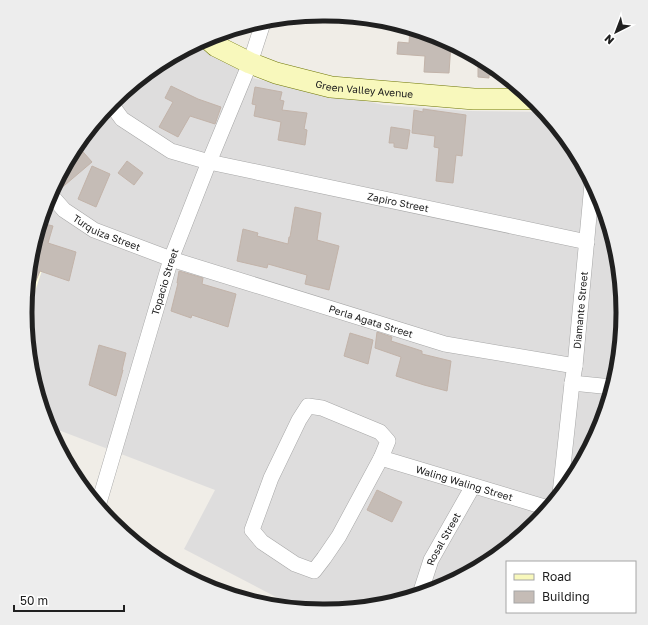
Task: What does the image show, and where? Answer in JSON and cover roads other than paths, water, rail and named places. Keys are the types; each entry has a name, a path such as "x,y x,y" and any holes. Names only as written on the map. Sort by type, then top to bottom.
{"street":[{"name":"Topacio Street","path":"100,499 171,259 250,63 261,28"},
{"name":"Green Valley Avenue","path":"212,43 250,63 276,73 330,88 474,99 522,99"},
{"name":"Zapiro Street","path":"115,109 122,119 172,151 209,162 587,242"},
{"name":"Diamante Street","path":"561,481 575,366 591,197"},
{"name":"Turquiza Street","path":"55,200 64,210 94,230 171,259"},
{"name":"Perla Agata Street","path":"171,259 445,344 575,366"},
{"path":"572,384 606,387"},
{"path":"308,406 322,408 380,432 388,441 381,458 339,536 314,571 295,564 262,542 252,530 271,478 298,420 308,406"},
{"name":"Waling Waling Street","path":"381,458 542,506"},
{"name":"Rosal Street","path":"422,587 431,560 473,486"}]}
